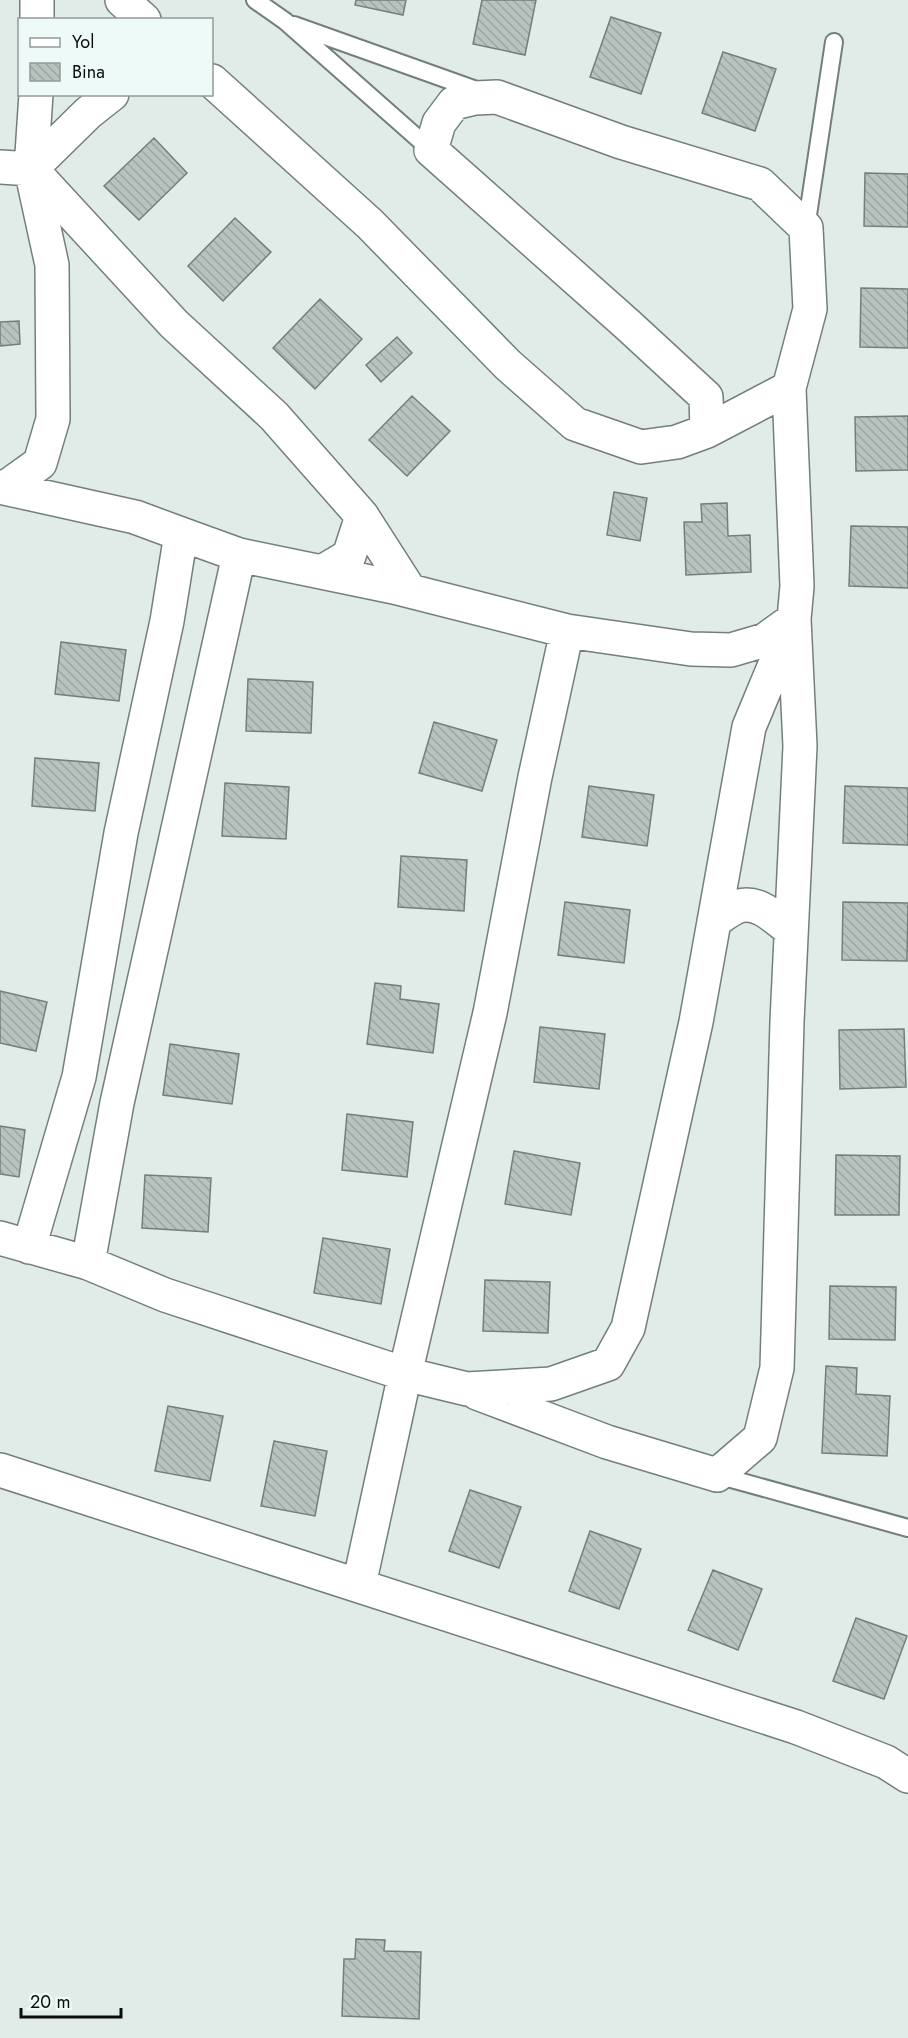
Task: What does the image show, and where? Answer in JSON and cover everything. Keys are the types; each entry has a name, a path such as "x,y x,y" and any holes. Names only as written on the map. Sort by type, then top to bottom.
{"street":[{"path":"37,0 38,18"},
{"path":"122,0 142,18"},
{"path":"213,82 370,224 508,365 575,424 640,447 677,442 707,431 789,388"},
{"path":"2,488 40,463 53,418 52,265 16,168 35,96"},
{"path":"16,168 109,96"},
{"path":"181,534 167,621 121,833 79,1077 14,1243 88,1263 165,1295 405,1374 467,1389 607,1442 717,1475 760,1438 777,1368 791,930 800,746 794,619 796,586 789,388 810,309 806,228 760,184 621,142 497,97 475,98 454,103 439,123 431,150 706,397 707,431"},
{"path":"16,168 174,324 274,416 362,516 410,591"},
{"path":"2,488 135,517 239,555 410,591 567,631 692,649 731,650 765,640 794,619"},
{"path":"322,572 349,556 362,516"},
{"path":"88,1263 117,1103 239,555"},
{"path":"467,1389 551,1384 608,1364 628,1328 696,1022 749,727 794,619"},
{"path":"359,1585 405,1374 490,1013 567,631"},
{"path":"714,921 740,906 749,905 763,909 791,930"},
{"path":"0,1470 796,1727 886,1762 908,1776"}],"lane":[{"path":"255,0 285,21 431,150"},
{"path":"285,21 497,97"},
{"path":"806,228 834,42"},
{"path":"717,1475 908,1528"}],"building":[{"path":"356,0 406,0 403,15 355,5"},
{"path":"482,0 536,0 525,55 473,44"},
{"path":"611,17 661,33 641,94 590,77"},
{"path":"723,52 776,69 755,131 702,113"},
{"path":"154,138 187,173 139,220 104,186"},
{"path":"865,173 908,174 908,227 864,226"},
{"path":"235,218 271,252 223,301 188,266"},
{"path":"861,288 908,289 908,348 860,347"},
{"path":"320,299 362,339 315,389 273,348"},
{"path":"19,321 20,344 0,346 0,322"},
{"path":"397,337 412,353 381,382 366,365"},
{"path":"412,396 450,431 407,476 369,440"},
{"path":"908,416 908,470 856,471 855,417"},
{"path":"614,492 647,498 640,541 607,535"},
{"path":"727,503 728,536 750,535 751,572 686,575 684,522 702,522 701,504"},
{"path":"851,526 908,527 908,588 849,586"},
{"path":"61,642 126,650 119,701 55,694"},
{"path":"248,679 313,682 311,733 246,731"},
{"path":"434,722 497,740 482,791 419,773"},
{"path":"35,758 99,763 95,811 32,806"},
{"path":"225,783 289,787 286,839 222,836"},
{"path":"589,786 654,795 647,846 582,837"},
{"path":"845,786 908,788 908,845 843,843"},
{"path":"401,856 467,860 464,911 398,907"},
{"path":"565,902 630,910 624,963 558,955"},
{"path":"843,902 908,903 907,961 842,960"},
{"path":"375,983 401,986 400,999 439,1004 433,1053 367,1044"},
{"path":"0,991 47,1002 36,1051 0,1043"},
{"path":"540,1027 605,1034 599,1089 534,1082"},
{"path":"904,1029 906,1087 840,1089 839,1030"},
{"path":"170,1044 239,1054 232,1104 163,1095"},
{"path":"347,1114 413,1122 407,1177 342,1170"},
{"path":"0,1126 25,1130 19,1177 0,1174"},
{"path":"514,1151 580,1163 571,1215 505,1204"},
{"path":"836,1155 900,1156 899,1215 835,1215"},
{"path":"145,1175 211,1178 208,1232 142,1228"},
{"path":"323,1238 390,1249 381,1304 314,1293"},
{"path":"485,1280 550,1282 548,1333 483,1331"},
{"path":"830,1286 896,1287 895,1340 829,1339"},
{"path":"826,1366 857,1368 856,1394 890,1396 887,1456 822,1453"},
{"path":"168,1406 223,1416 210,1481 155,1471"},
{"path":"274,1441 327,1451 315,1516 261,1506"},
{"path":"470,1490 521,1507 499,1568 449,1551"},
{"path":"590,1531 641,1549 619,1609 569,1591"},
{"path":"713,1570 762,1589 738,1650 688,1630"},
{"path":"856,1618 907,1636 884,1699 833,1681"},
{"path":"356,1939 385,1940 384,1951 421,1952 419,2019 342,2016 344,1959 355,1959"}]}
